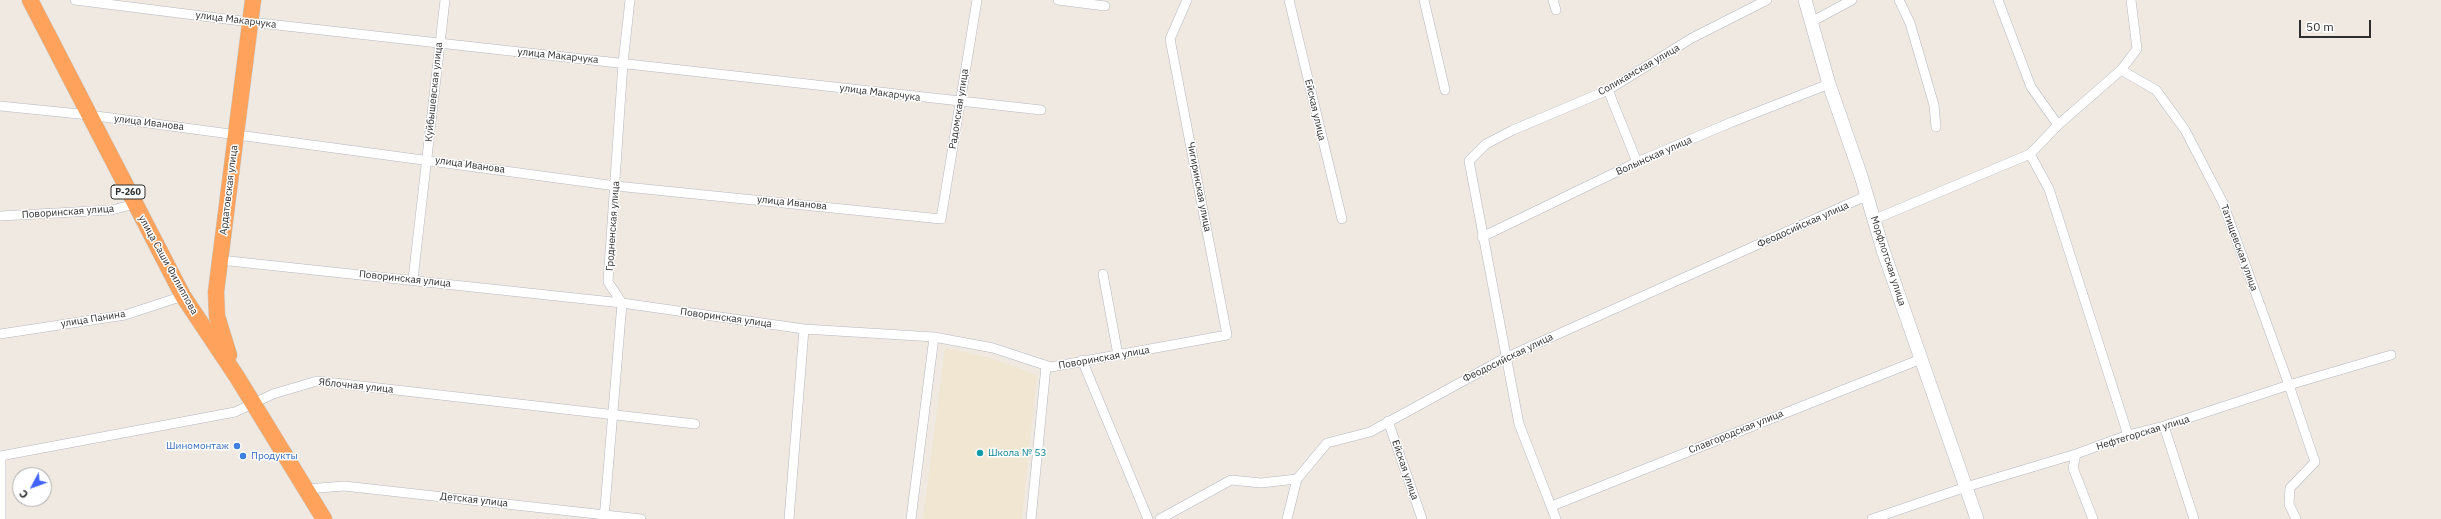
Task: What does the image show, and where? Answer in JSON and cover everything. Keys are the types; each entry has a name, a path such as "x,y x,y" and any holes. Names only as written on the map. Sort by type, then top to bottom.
{"highway":[{"name":"улица Саши Филиппова","path":"30,0 185,298 238,377 324,519"},
{"name":"Ардатовская улица","path":"238,377 216,316 216,292 253,0"},
{"path":"185,298 200,303 216,292"}],"street":[{"name":"улица Макарчука","path":"75,0 250,22 623,63 961,103 1041,110"},
{"name":"Куйбышевская улица","path":"413,280 445,0"},
{"name":"Гродненская улица","path":"622,303 608,282 616,186 623,63 630,0"},
{"name":"Радомская улица","path":"941,218 977,0"},
{"path":"1058,0 1105,6"},
{"name":"Чигиринская улица","path":"1188,0 1170,39 1227,335"},
{"name":"Ейская улица","path":"1289,0 1342,219"},
{"path":"1424,0 1445,90"},
{"path":"1553,0 1556,10"},
{"name":"Соликамская улица","path":"1482,237 1469,160 1486,144 1513,130 1608,90 1692,38 1767,0"},
{"name":"Морфлотская улица","path":"1805,0 1829,84 1873,220 1977,519"},
{"path":"1811,22 1852,0"},
{"path":"1899,0 1910,23 1917,46 1934,105 1936,127"},
{"path":"1998,0 2031,87 2058,125"},
{"path":"1873,220 2030,154 2058,125 2121,70 2136,49 2131,0"},
{"name":"Татищевская улица","path":"2121,70 2156,90 2185,130 2223,203 2289,385 2314,462 2290,488 2289,504 2296,519"},
{"name":"Волынская улица","path":"1482,237 1637,162 1732,122 1829,84"},
{"path":"1608,90 1637,162"},
{"name":"улица Иванова","path":"0,106 89,115 235,134 253,139 427,159 616,186 941,218"},
{"path":"2030,154 2049,189 2128,435"},
{"name":"Феодосийская улица","path":"1297,479 1328,443 1370,432 1507,357 1866,196"},
{"name":"Поворинская улица","path":"0,216 112,210 135,204"},
{"path":"1482,237 1507,357 1519,424 1556,519"},
{"name":"Поворинская улица","path":"220,260 622,303 804,329 934,337 993,348 1051,368 1082,360 1091,361 1227,335"},
{"path":"1103,274 1118,355"},
{"name":"улица Панина","path":"0,334 125,315 185,298"},
{"path":"604,517 614,415 622,303"},
{"path":"789,519 804,329"},
{"path":"911,519 934,337"},
{"name":"Нефтегорская улица","path":"1872,519 1966,487 2076,454 2128,435 2164,426 2289,385 2391,355"},
{"name":"Славгородская улица","path":"1552,506 1921,359"},
{"path":"1082,360 1148,519"},
{"path":"1031,519 1046,366"},
{"name":"Яблочная улица","path":"0,456 236,412 273,394 317,381 695,424"},
{"name":"Ейская улица","path":"1388,421 1422,519"},
{"path":"2164,426 2194,519"},
{"path":"2076,454 2073,468 2093,519"},
{"path":"0,456 1,519"},
{"path":"1160,519 1231,480 1261,483 1297,479 1287,519"},
{"name":"Детская улица","path":"306,488 344,486 604,517 641,519"}],"shaded area":[{"path":"945,348 987,357 1037,375 1022,519 923,519"}],"place":[{"name":"Шиномонтаж","path":"237,446"},
{"name":"Школа № 53","path":"980,453"},
{"name":"Продукты","path":"243,456"}]}
